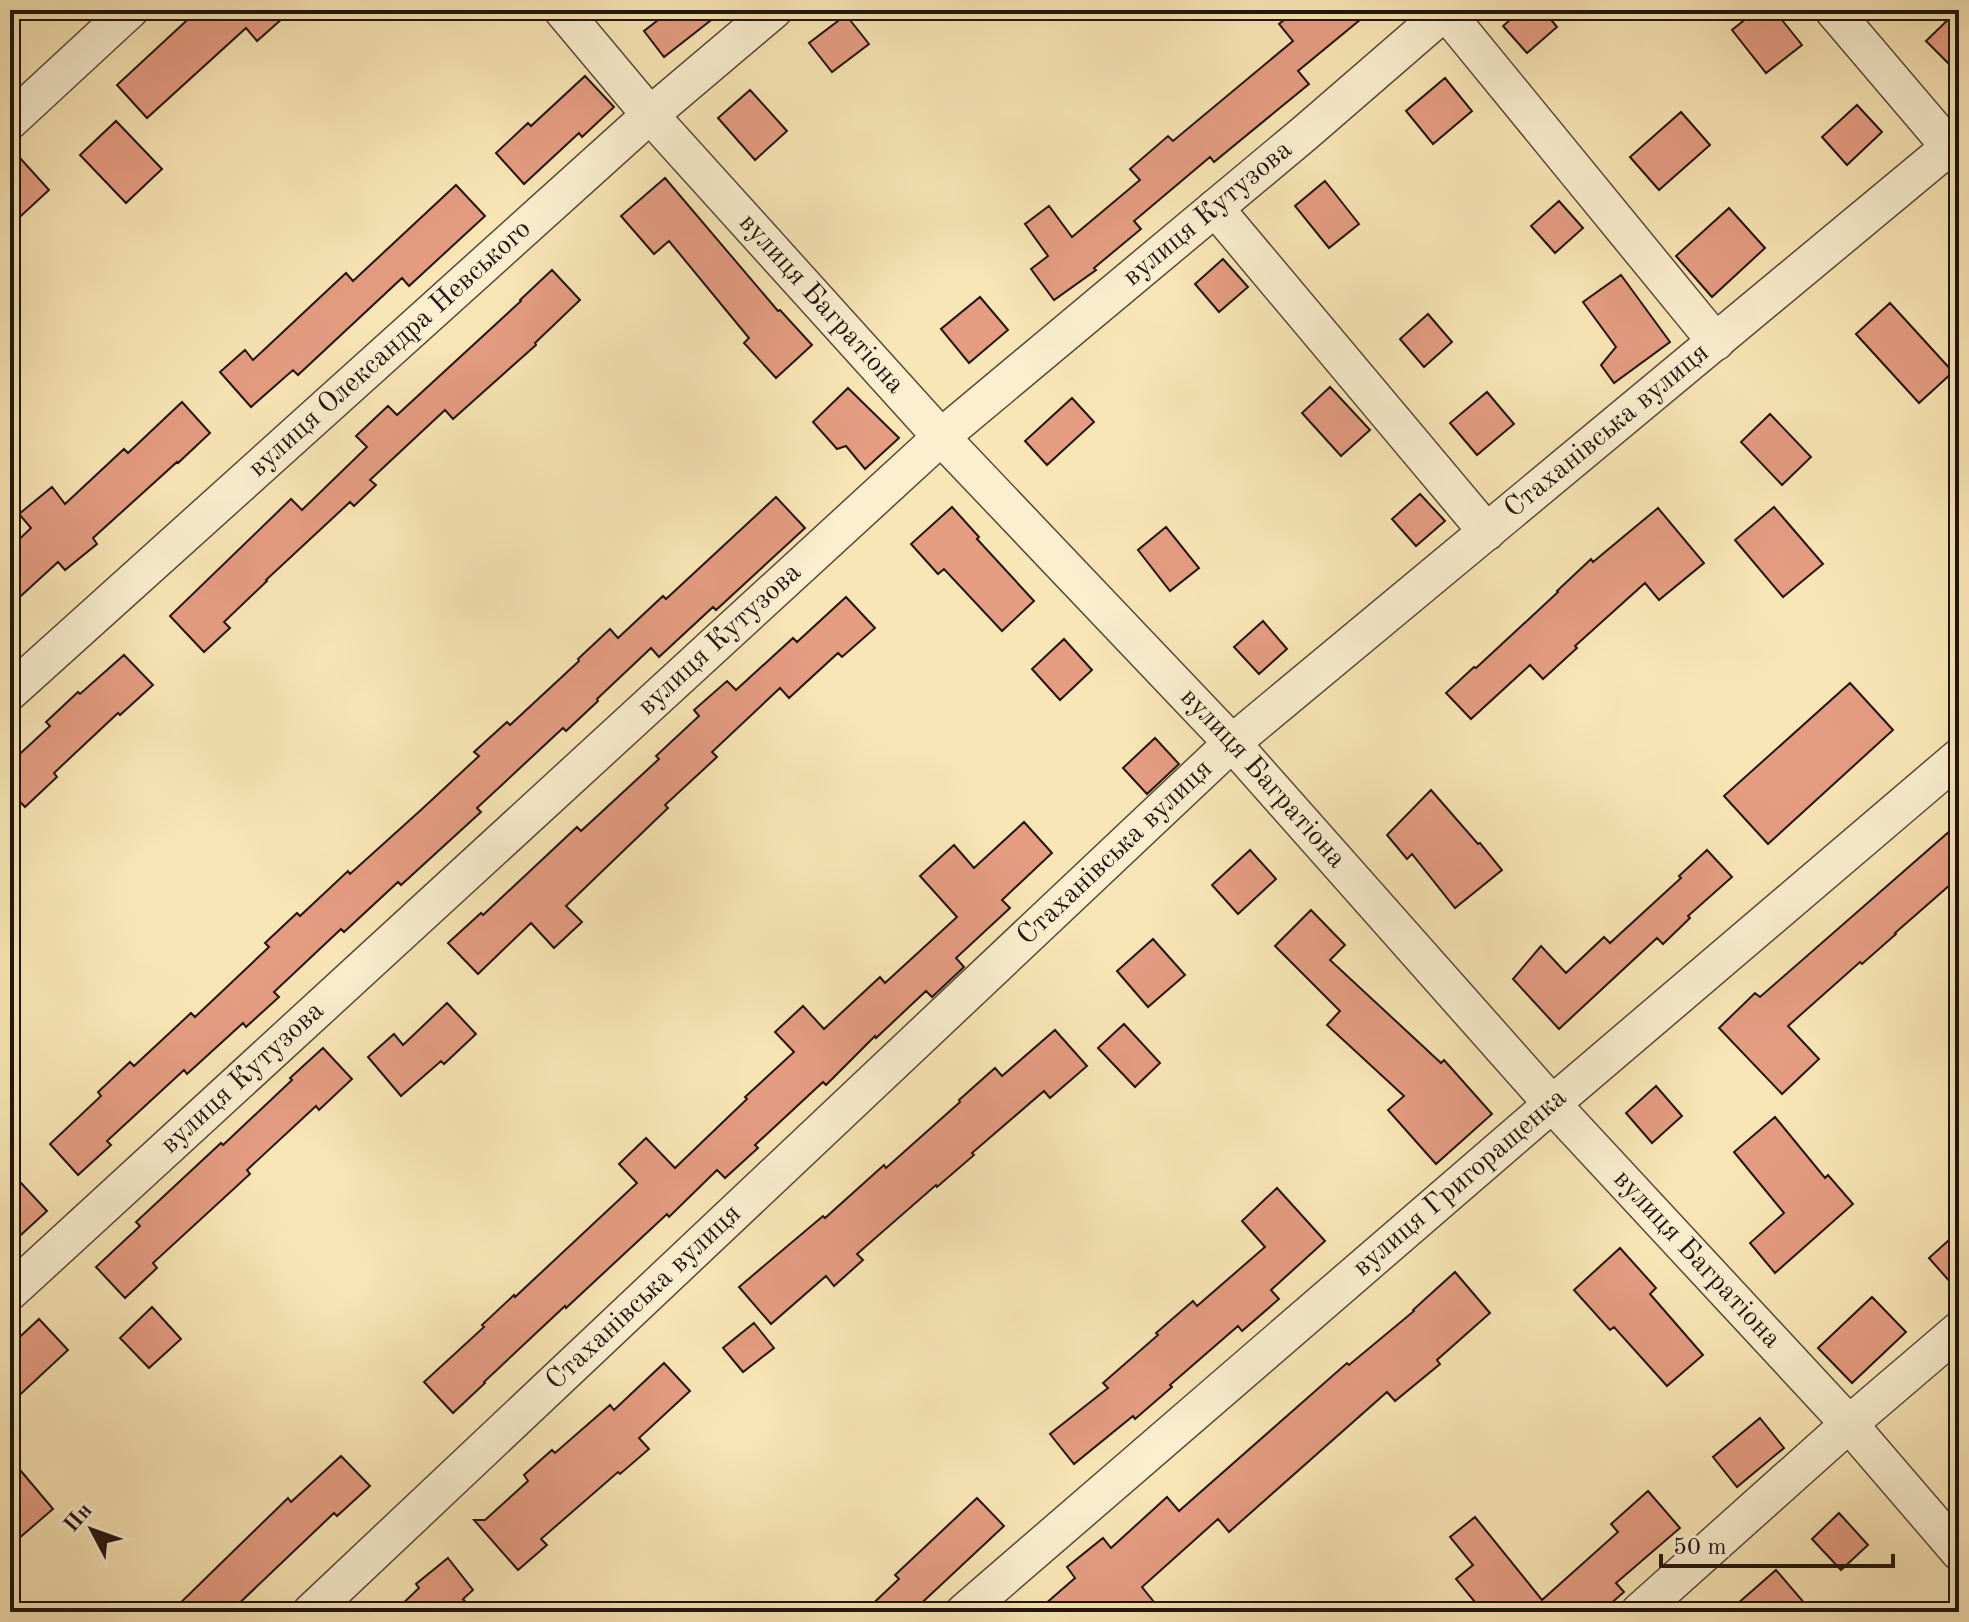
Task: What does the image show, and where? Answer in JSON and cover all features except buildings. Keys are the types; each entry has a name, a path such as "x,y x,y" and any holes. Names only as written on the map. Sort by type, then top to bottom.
{"street":[{"path":"10,121 130,10"},
{"name":"вулиця Багратіона","path":"562,10 650,115 941,437 1232,743 1552,1104 1849,1424 1959,1552"},
{"name":"вулиця Олександра Невського","path":"10,692 650,115 774,10"},
{"path":"1833,10 1956,149"},
{"path":"1446,11 1716,342"},
{"name":"вулиця Кутузова","path":"10,1292 941,437 1446,11"},
{"name":"Стаханівська вулиця","path":"311,1612 1232,743 1716,342 1956,149"},
{"path":"1215,208 1487,532"},
{"name":"вулиця Григоращенка","path":"964,1612 1959,757"},
{"path":"1639,1612 1959,1330"}]}
